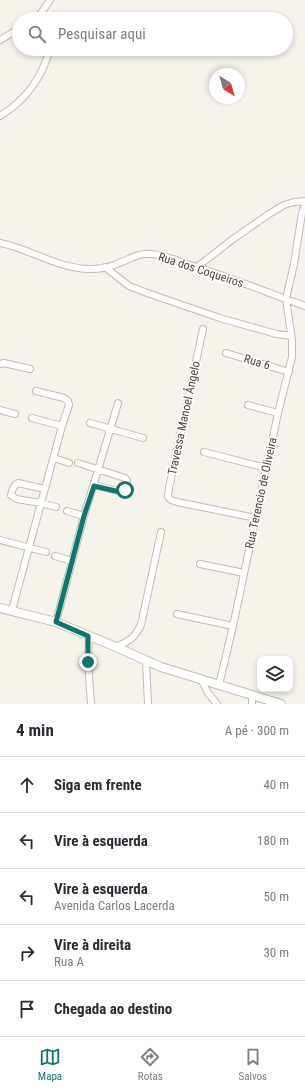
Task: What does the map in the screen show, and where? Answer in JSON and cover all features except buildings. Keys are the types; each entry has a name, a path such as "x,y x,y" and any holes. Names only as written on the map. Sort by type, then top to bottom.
{"street":[{"path":"42,12 50,0"},
{"path":"0,40 12,32"},
{"path":"0,116 14,108 28,92 39,76 47,56"},
{"path":"197,267 233,239 269,214 284,205 305,201"},
{"path":"286,299 294,264 302,213 305,205"},
{"path":"0,250 2,243"},
{"name":"Rua dos Coqueiros","path":"2,243 63,265 89,269 115,265 132,257 143,254 163,256 305,306"},
{"path":"105,267 129,286 150,294 220,318 276,334 291,336"},
{"name":"Rua Terencio de Oliveira","path":"219,685 293,350 286,299"},
{"name":"Travessa Manoel Ângelo","path":"203,329 168,497 177,502 256,518"},
{"name":"Rua 6","path":"226,353 289,372"},
{"path":"0,364 4,363 30,369"},
{"path":"12,610 69,405 67,400 64,398 36,391"},
{"path":"56,622 84,516 118,403"},
{"path":"248,405 278,413"},
{"path":"0,410 15,414"},
{"path":"32,418 62,426"},
{"path":"90,423 143,438"},
{"path":"204,452 266,468"},
{"path":"54,458 69,463"},
{"path":"78,463 125,478 127,482 125,490 121,492 94,486"},
{"path":"45,489 18,483 14,487 12,496 16,499 56,507"},
{"path":"67,511 84,516"},
{"path":"116,647 136,635 141,625 161,532"},
{"path":"0,540 46,552"},
{"path":"55,556 72,560"},
{"path":"200,564 244,573"},
{"path":"0,608 56,622 166,669 281,704"},
{"path":"177,614 232,626"},
{"path":"88,636 91,704"},
{"path":"146,661 148,704"},
{"path":"201,679 208,693 217,704"},
{"path":"252,695 252,704"}],"route":[{"path":"88,662 88,636 56,622 84,516 94,486 120,492 125,490"}]}
